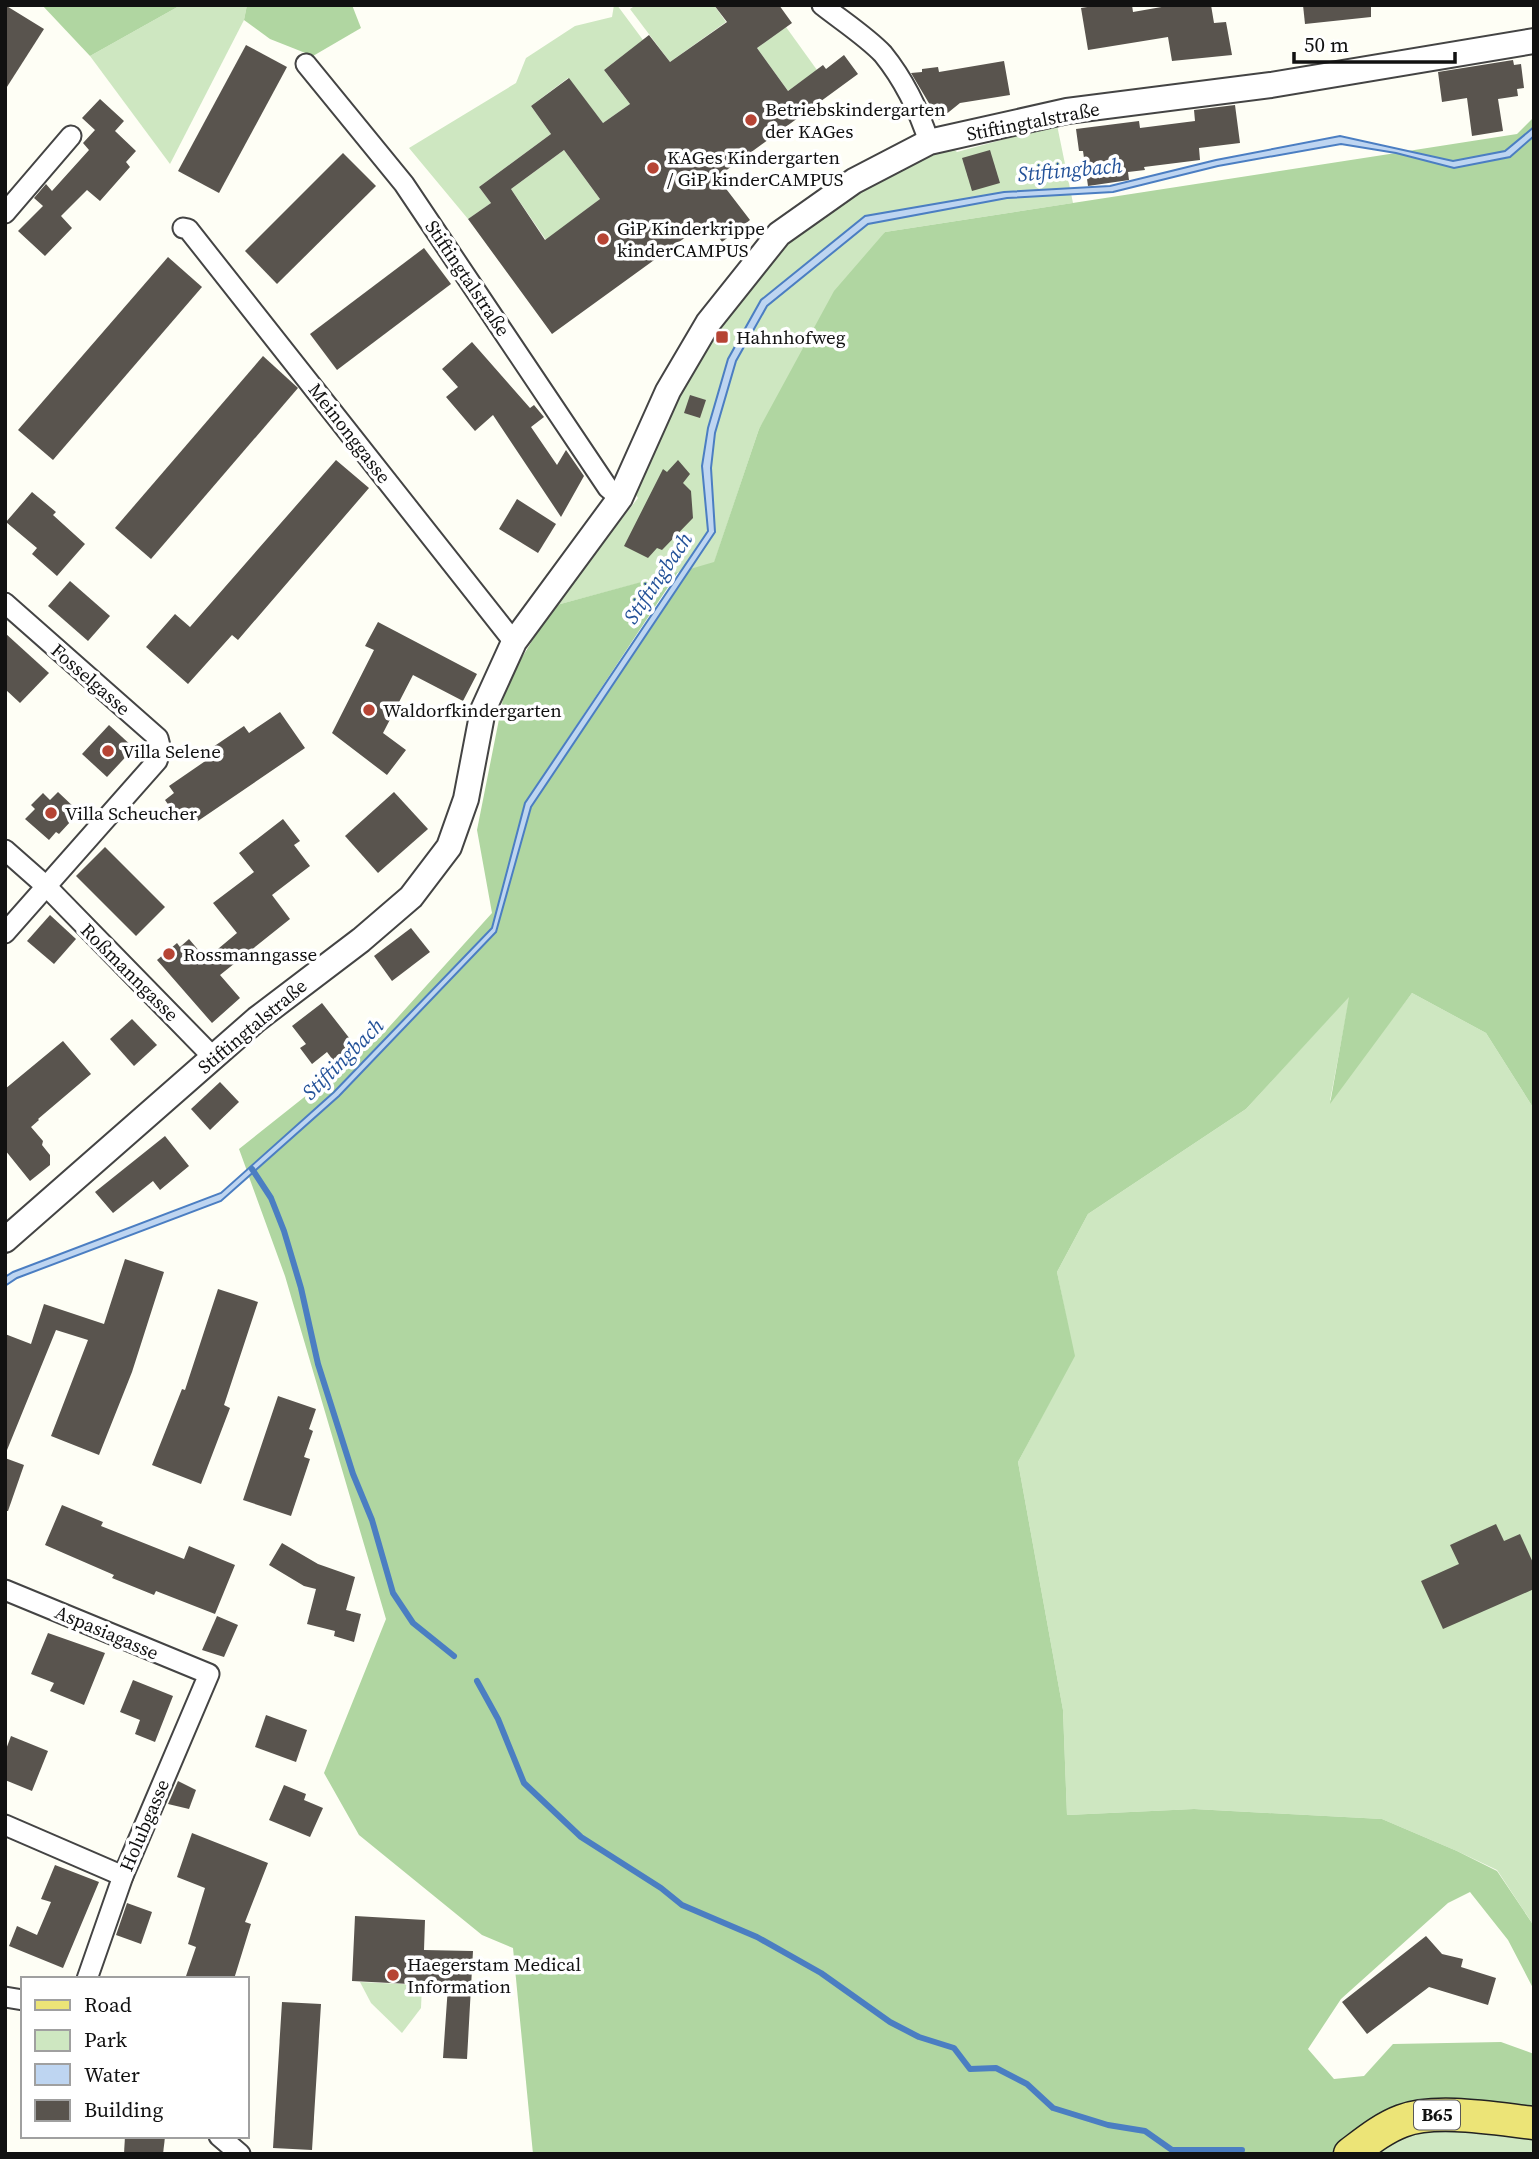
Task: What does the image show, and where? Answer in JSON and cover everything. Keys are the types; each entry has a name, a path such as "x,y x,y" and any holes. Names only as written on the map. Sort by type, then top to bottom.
{"main road":[{"name":"B65","path":"1350,2154 1402,2120 1435,2114 1534,2123"}],"street":[{"path":"822,5 882,53 918,113 929,142"},
{"name":"Stiftingtalstraße","path":"5,1240 267,1011 361,940 411,897 449,847 466,799 483,710 514,642 620,498 668,391 708,323 779,234 854,181 929,142 1067,111 1271,85 1534,41"},
{"name":"Stiftingtalstraße","path":"306,64 404,184 608,488 620,498"},
{"path":"5,213 71,136"},
{"name":"Meinonggasse","path":"183,228 188,229 514,642"},
{"name":"Fosselgasse","path":"5,603 158,738 162,750 157,761 47,887"},
{"name":"Roßmanngasse","path":"5,850 47,887 213,1057"},
{"path":"5,933 47,887"},
{"name":"Aspasiagasse","path":"5,1590 209,1674"},
{"name":"Holubgasse","path":"88,1977 123,1875 209,1674"},
{"path":"5,1825 123,1875"},
{"path":"221,2138 240,2154"}],"green space":[{"path":"42,5 181,5 90,56"},
{"path":"181,5 247,5 244,20 170,164 90,56"},
{"path":"247,5 352,5 361,28 313,56 270,39 244,20"},
{"path":"614,5 617,5 643,40 604,70 630,104 603,123 568,78 531,106 551,134 479,187 491,203 468,219 409,148 516,83 526,58 575,26 612,17"},
{"path":"636,5 714,5 726,22 670,62 630,9"},
{"path":"786,27 817,70 788,91 757,48"},
{"path":"1534,117 1534,127 1505,151 1453,161 1408,151 1517,134"},
{"path":"1057,125 1073,203 885,232 759,429 714,563 553,606 638,498 626,480 668,391 779,234 942,140 957,152"},
{"path":"1534,136 1534,1109 1486,1033 1412,993 1330,1104 1349,997 1246,1109 1088,1214 1057,1272 1075,1356 1018,1462 1063,1710 1067,1815 1194,1809 1382,1819 1497,1871 1534,1926 1534,1990 1508,1940 1470,1892 1448,1903 1341,1999 1308,2049 1334,2079 1364,2076 1393,2044 1501,2042 1534,2054 1534,2108 1372,2128 1333,2154 533,2154 513,1948 482,1935 359,1835 324,1773 386,1619 285,1276 249,1177 339,1096 496,932 531,807 690,569 714,562 759,429 834,291 885,232 1396,153 1454,168 1510,157"},
{"path":"564,150 600,199 546,240 511,189"},
{"path":"678,572 525,803 492,928 334,1092 247,1171 239,1149 380,1037 492,913 477,830 506,684 553,606"},
{"path":"1412,993 1486,1033 1534,1109 1534,1926 1497,1870 1382,1819 1194,1809 1067,1815 1063,1710 1018,1462 1074,1356 1057,1272 1088,1214 1246,1109 1350,995 1330,1101"},
{"path":"360,1982 422,1985 421,2008 402,2033 371,2003"},
{"path":"1434,2128 1532,2136 1534,2154 1367,2154 1403,2135"}],"water":[{"name":"Stiftingbach","path":"1534,127 1534,136 1510,157 1454,168 1396,153 1341,144 1218,166 1113,192 1007,198 868,224 767,306 736,361 715,433 711,468 715,532 531,807 496,932 339,1096 221,1201 17,1278 5,1286 5,1277 13,1272 221,1193 334,1092 492,928 525,803 708,531 702,466 708,428 728,359 761,300 865,216 1004,192 1110,186 1216,160 1340,136 1453,161 1505,151"}],"building":[{"path":"5,5 44,29 5,90"},
{"name":"KAGes Kindergarten / GiP kinderCAMPUS","path":"714,5 779,5 792,23 757,48 788,91 823,65 826,69 844,55 858,74 717,177 750,220 722,242 708,221 552,334 468,219 491,203 479,187 551,134 531,106 569,78 603,123 630,104 604,70 649,35 670,62 727,22","holes":["564,150 600,199 545,240 511,189"]},
{"path":"1132,5 1133,12 1173,5 1211,5 1214,23 1226,22 1232,55 1172,61 1168,37 1088,50 1081,8"},
{"path":"1303,5 1371,5 1371,17 1305,24"},
{"path":"246,45 287,67 219,193 178,171"},
{"path":"1513,60 1514,65 1521,64 1524,88 1517,89 1518,96 1498,99 1503,131 1472,136 1467,98 1442,102 1438,72"},
{"path":"1004,61 1010,95 960,103 939,120 911,73 938,67 939,72"},
{"path":"100,99 124,121 115,131 136,151 126,162 130,167 100,201 87,190 61,216 72,228 45,256 18,231 43,206 34,198 46,184 52,191 89,150 83,143 95,130 82,118"},
{"path":"1235,105 1240,143 1199,148 1200,160 1144,167 1145,170 1128,172 1129,180 1088,186 1083,151 1079,151 1076,129 1139,121 1140,128 1195,121 1194,110"},
{"path":"990,150 1000,183 972,191 962,158"},
{"path":"343,153 376,186 277,284 245,251"},
{"path":"424,248 451,284 337,370 310,334"},
{"path":"168,257 202,287 53,460 18,430"},
{"path":"472,342 530,408 534,405 544,417 531,427 557,465 566,450 584,476 561,517 493,415 475,431 446,397 458,387 442,369"},
{"path":"263,356 298,388 151,559 115,528"},
{"path":"690,395 706,400 700,418 684,413"},
{"path":"336,460 369,488 238,640 232,635 188,684 146,647 175,614 190,627"},
{"path":"678,460 690,474 683,483 691,491 693,518 662,550 657,548 648,558 624,546 663,469 667,472"},
{"path":"32,492 56,512 53,515 85,544 57,576 32,554 37,548 6,522"},
{"path":"517,499 556,524 538,553 499,529"},
{"path":"70,581 110,616 88,641 48,606"},
{"path":"378,622 477,674 463,701 413,675 383,733 406,750 387,775 332,733 374,650 365,646"},
{"path":"5,633 49,673 20,703 5,689"},
{"path":"280,712 305,748 195,823 188,813 179,820 165,800 174,793 169,786 217,753 213,747 244,726 249,733"},
{"name":"Villa Selene","path":"109,725 134,748 107,777 82,754"},
{"name":"Villa Scheucher","path":"58,792 76,809 68,818 71,821 49,840 25,819 35,809 31,805 43,793 50,800"},
{"path":"394,792 428,829 378,873 345,836"},
{"path":"283,819 300,841 294,845 310,866 272,895 290,919 220,975 240,998 212,1023 157,960 177,943 180,947 189,939 206,959 237,933 213,903 254,872 239,853"},
{"path":"105,847 165,907 136,936 76,876"},
{"path":"50,915 76,939 54,964 27,941"},
{"path":"411,928 430,952 392,981 374,956"},
{"path":"322,1003 357,1048 336,1064 327,1052 312,1064 300,1048 306,1044 292,1026"},
{"path":"132,1019 157,1045 134,1066 110,1039"},
{"path":"63,1041 91,1074 31,1127 50,1155 50,1165 30,1181 5,1150 5,1089"},
{"path":"220,1082 239,1102 210,1130 191,1109"},
{"path":"165,1136 189,1166 160,1190 153,1181 113,1213 95,1192"},
{"path":"125,1259 164,1272 132,1372 99,1455 51,1436 88,1340 56,1330 5,1455 5,1334 31,1344 44,1304 104,1324"},
{"path":"218,1289 258,1302 224,1405 230,1408 201,1484 152,1465 182,1389 185,1390"},
{"path":"278,1396 316,1409 309,1429 313,1431 304,1457 310,1459 291,1516 243,1500"},
{"path":"5,1458 24,1465 8,1511 5,1511"},
{"path":"62,1505 103,1522 101,1526 184,1559 189,1546 235,1565 215,1614 156,1591 154,1595 112,1578 114,1575 45,1545"},
{"path":"1496,1524 1504,1541 1520,1534 1534,1565 1534,1589 1443,1629 1421,1581 1459,1564 1450,1545"},
{"path":"282,1543 318,1564 355,1577 346,1610 361,1614 354,1642 334,1636 335,1631 307,1624 316,1589 304,1586 269,1565"},
{"path":"217,1616 238,1625 224,1657 202,1650"},
{"path":"48,1633 105,1653 84,1705 50,1691 54,1683 31,1674"},
{"path":"133,1680 173,1696 155,1742 135,1734 140,1720 120,1712"},
{"path":"266,1715 307,1730 296,1762 255,1747"},
{"path":"11,1736 48,1751 32,1791 5,1780 5,1752"},
{"path":"178,1781 196,1790 189,1809 168,1804"},
{"path":"284,1785 306,1794 304,1800 323,1808 310,1837 269,1820"},
{"path":"192,1833 268,1863 245,1922 251,1924 235,1977 186,1977 196,1947 188,1944 205,1888 177,1877"},
{"path":"55,1865 99,1882 63,1968 9,1946 17,1926 37,1935 51,1902 41,1899"},
{"path":"127,1903 152,1912 141,1944 116,1935"},
{"path":"355,1916 425,1920 424,1950 473,1951 467,2059 443,2058 448,1986 352,1981"},
{"path":"1426,1936 1442,1954 1463,1959 1461,1967 1496,1978 1488,2005 1429,1987 1367,2034 1342,2002"},
{"path":"282,2002 321,2004 312,2150 273,2148"},
{"path":"125,2138 165,2138 163,2154 124,2154"}],"waterway":[{"path":"252,1169 271,1198 284,1231 301,1288 318,1364 353,1474 372,1520 393,1593 413,1623 454,1656"},
{"path":"477,1681 498,1719 524,1783 581,1837 661,1888 682,1905 757,1937 821,1973 890,2022 919,2037 954,2048 970,2069 996,2068 1027,2084 1053,2108 1108,2125 1145,2131 1172,2150 1242,2150"}],"place":[{"name":"Betriebskindergarten der KAGes","path":"751,120"},
{"name":"KAGes Kindergarten / GiP kinderCAMPUS","path":"653,168"},
{"name":"GiP Kinderkrippe kinderCAMPUS","path":"603,239"},
{"name":"Hahnhofweg","path":"722,337"},
{"name":"Waldorfkindergarten","path":"369,710"},
{"name":"Villa Selene","path":"108,751"},
{"name":"Villa Scheucher","path":"51,813"},
{"name":"Rossmanngasse","path":"169,954"},
{"name":"Haegerstam Medical Information","path":"393,1975"}]}
